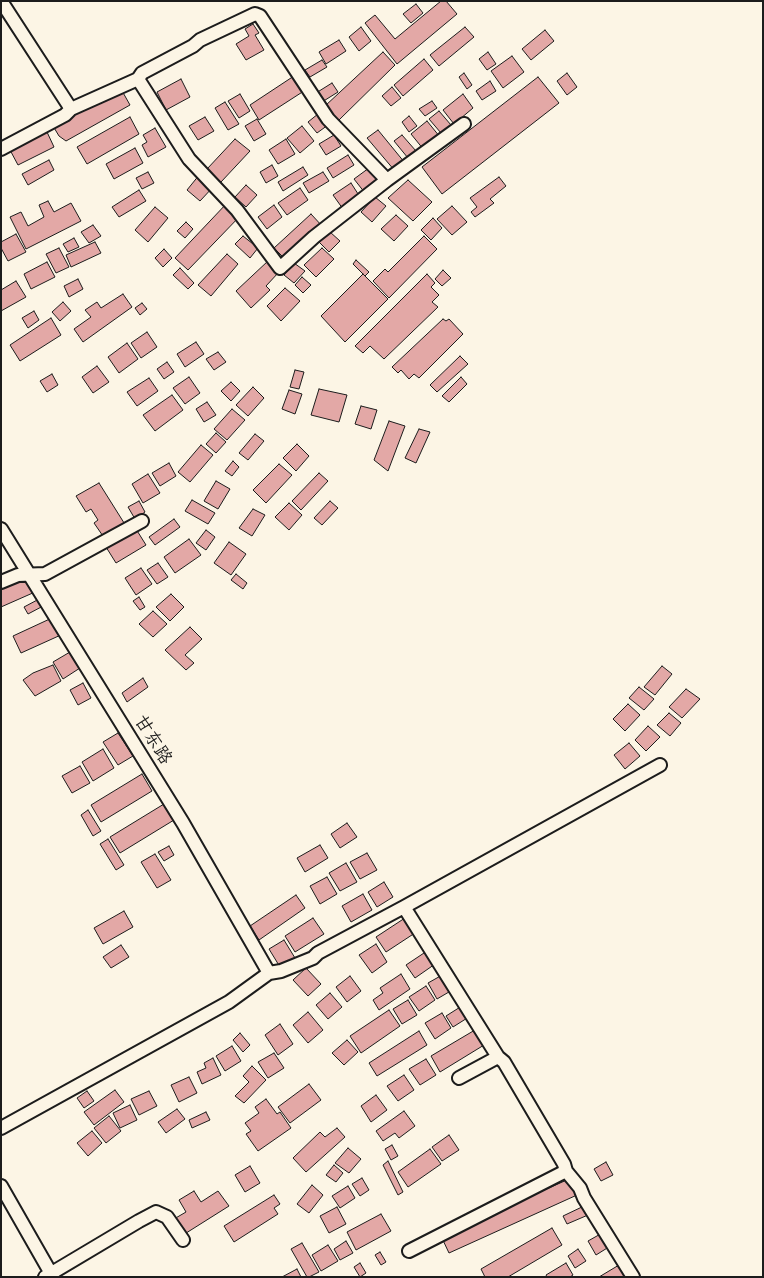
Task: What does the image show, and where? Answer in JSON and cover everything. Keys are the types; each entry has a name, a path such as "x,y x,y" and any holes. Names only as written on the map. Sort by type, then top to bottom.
{"street":[{"path":"1,1 71,109"},
{"path":"1,150 65,115 71,109 138,79 142,73 193,46 200,40 255,14 260,16 328,119 387,180"},
{"path":"138,79 189,159 237,210 280,268 314,237 387,180 464,124"},
{"path":"1,582 18,575 45,574 142,521"},
{"name":"甘东路","path":"1,530 183,823 269,972"},
{"path":"1,1128 230,1002 269,972 281,971 313,958 318,953 660,765"},
{"path":"404,907 498,1057 504,1062 564,1164 566,1171 580,1188 584,1198 633,1277"},
{"path":"460,1078 498,1057"},
{"path":"409,1251 566,1171"},
{"path":"1,1186 50,1275 156,1212 161,1213 167,1218 183,1240"}],"building":[{"path":"441,1 446,1 457,14 397,64 365,23 375,15 395,39"},
{"path":"416,4 423,13 411,23 403,14"},
{"path":"253,24 259,33 255,35 264,50 246,60 236,44 249,36 245,29"},
{"path":"361,27 371,41 359,51 349,37"},
{"path":"465,27 474,37 439,66 430,55"},
{"path":"545,30 554,41 531,60 522,49"},
{"path":"339,40 346,51 326,64 319,52"},
{"path":"383,52 395,65 339,120 325,106"},
{"path":"488,52 496,64 487,70 479,59"},
{"path":"512,56 524,72 503,88 491,71"},
{"path":"424,59 433,70 403,96 394,85"},
{"path":"322,60 327,67 310,77 305,70"},
{"path":"464,73 472,85 467,89 459,77"},
{"path":"567,73 577,87 567,95 557,81"},
{"path":"297,74 307,89 259,120 250,105"},
{"path":"538,77 559,103 442,194 422,167"},
{"path":"181,79 190,97 166,110 157,92"},
{"path":"490,81 496,91 482,100 476,91"},
{"path":"332,83 338,92 322,102 316,93"},
{"path":"392,87 401,98 391,106 382,96"},
{"path":"121,89 130,105 66,141 59,136 53,126"},
{"path":"240,94 250,111 239,118 228,101"},
{"path":"463,94 473,108 454,124 443,110"},
{"path":"432,101 437,108 425,116 419,109"},
{"path":"225,102 239,124 228,130 215,108"},
{"path":"439,111 451,125 441,133 429,119"},
{"path":"318,114 328,125 317,133 308,122"},
{"path":"409,116 417,126 409,132 402,122"},
{"path":"130,117 139,134 87,164 77,147"},
{"path":"205,117 214,131 198,140 189,126"},
{"path":"257,119 266,134 254,141 245,126"},
{"path":"427,121 440,137 424,150 411,134"},
{"path":"302,126 314,141 300,153 287,138"},
{"path":"155,128 166,147 148,157 142,145 147,142 143,135"},
{"path":"378,130 405,163 395,171 367,138"},
{"path":"47,132 54,147 18,165 10,150"},
{"path":"334,135 341,146 326,155 319,144"},
{"path":"402,135 416,151 408,158 394,141"},
{"path":"235,139 250,151 221,182 207,169"},
{"path":"286,139 295,154 278,164 269,150"},
{"path":"135,148 143,163 114,179 106,164"},
{"path":"348,155 354,165 333,178 327,168"},
{"path":"49,160 54,170 28,185 22,174"},
{"path":"272,165 278,176 266,183 260,172"},
{"path":"303,167 308,175 283,191 278,182"},
{"path":"369,168 381,182 365,193 354,179"},
{"path":"148,172 154,183 142,189 136,178"},
{"path":"323,172 329,181 309,193 303,183"},
{"path":"200,174 214,186 200,201 187,190"},
{"path":"499,177 506,186 490,199 494,203 475,217 471,212 477,207 470,198"},
{"path":"408,180 432,202 413,221 388,198"},
{"path":"351,183 360,197 343,209 333,195"},
{"path":"246,185 257,195 246,207 235,197"},
{"path":"300,188 308,200 287,215 278,203"},
{"path":"139,190 146,201 119,217 112,207"},
{"path":"375,197 386,206 372,222 361,212"},
{"path":"48,201 54,212 71,203 81,221 26,249 10,217 21,212 28,226 44,217 39,205"},
{"path":"228,202 242,214 188,270 175,258"},
{"path":"274,205 282,217 267,229 258,217"},
{"path":"452,206 467,222 452,235 437,219"},
{"path":"155,207 168,218 148,242 135,230"},
{"path":"311,214 323,227 287,261 274,248"},
{"path":"396,215 408,226 394,241 381,229"},
{"path":"433,218 442,228 431,240 421,230"},
{"path":"186,222 193,229 185,238 177,231"},
{"path":"93,225 101,236 89,243 81,232"},
{"path":"330,232 340,241 329,252 319,242"},
{"path":"16,234 26,252 8,261 1,248 1,242"},
{"path":"243,236 258,248 250,258 235,244"},
{"path":"424,236 437,249 389,298 373,281 385,269 388,272"},
{"path":"74,238 79,247 68,252 63,244"},
{"path":"95,242 101,253 71,267 66,255"},
{"path":"59,248 69,267 56,273 46,254"},
{"path":"322,248 334,259 316,277 304,265"},
{"path":"164,249 172,258 163,267 155,258"},
{"path":"227,254 238,264 211,296 198,285"},
{"path":"356,260 369,272 365,276 353,264"},
{"path":"268,261 279,272 266,286 270,290 251,308 236,291"},
{"path":"47,262 55,277 31,289 24,274"},
{"path":"294,263 305,271 294,283 284,275"},
{"path":"180,268 194,283 188,289 173,275"},
{"path":"443,270 451,278 442,286 435,279"},
{"path":"363,274 388,299 345,342 321,316"},
{"path":"427,274 435,283 431,287 439,295 432,302 438,307 384,359 370,346 363,353 355,346"},
{"path":"302,277 311,285 303,293 295,285"},
{"path":"78,279 83,289 69,297 64,286"},
{"path":"16,281 26,297 1,311 1,290"},
{"path":"285,288 300,301 281,321 267,306"},
{"path":"123,294 132,307 83,342 74,329 91,317 85,310 97,302 101,308"},
{"path":"63,302 71,311 60,321 52,312"},
{"path":"142,303 147,309 140,315 135,308"},
{"path":"34,311 39,320 28,328 22,318"},
{"path":"51,318 61,335 20,361 10,345"},
{"path":"443,319 446,321 449,319 463,334 419,378 414,374 409,379 401,370 398,373 392,367"},
{"path":"147,332 157,347 141,358 131,343"},
{"path":"196,342 204,354 185,367 177,354"},
{"path":"127,343 138,359 119,373 108,357"},
{"path":"218,352 226,362 214,370 206,359"},
{"path":"460,356 468,364 437,392 430,385"},
{"path":"167,362 174,372 164,379 157,369"},
{"path":"97,366 109,382 93,393 82,377"},
{"path":"295,370 304,372 299,389 290,387"},
{"path":"52,374 58,385 47,392 40,381"},
{"path":"189,377 200,393 185,404 173,388"},
{"path":"461,377 467,384 449,402 442,396"},
{"path":"149,378 158,391 137,406 127,392"},
{"path":"231,382 240,391 231,401 221,391"},
{"path":"253,387 264,398 248,416 236,405"},
{"path":"319,389 347,395 339,422 311,415"},
{"path":"289,390 302,394 295,414 282,409"},
{"path":"172,395 183,410 155,431 143,415"},
{"path":"207,402 216,415 204,422 196,409"},
{"path":"361,406 377,410 371,429 355,424"},
{"path":"232,409 245,420 227,440 214,429"},
{"path":"389,421 405,426 388,471 374,460"},
{"path":"419,429 430,432 416,463 405,458"},
{"path":"216,433 226,442 216,453 206,444"},
{"path":"255,434 264,441 248,460 239,453"},
{"path":"297,444 309,456 296,471 283,458"},
{"path":"201,445 213,455 190,482 178,472"},
{"path":"233,461 239,467 232,476 225,471"},
{"path":"169,463 176,476 160,486 152,473"},
{"path":"279,464 292,475 266,503 253,490"},
{"path":"319,473 328,481 301,510 292,501"},
{"path":"148,474 160,493 143,503 132,484"},
{"path":"216,481 230,489 218,509 204,501"},
{"path":"99,483 126,526 105,539 94,523 98,520 91,509 86,512 76,496"},
{"path":"192,500 215,513 208,524 185,511"},
{"path":"139,501 145,512 135,519 128,507"},
{"path":"330,501 338,508 322,525 314,518"},
{"path":"289,503 302,515 289,530 275,517"},
{"path":"253,509 265,515 252,536 239,528"},
{"path":"174,519 180,527 155,545 149,537"},
{"path":"136,529 146,545 116,563 106,547"},
{"path":"206,530 215,537 206,550 196,543"},
{"path":"189,539 201,555 175,573 164,557"},
{"path":"229,542 246,554 231,575 214,563"},
{"path":"158,563 168,577 157,584 147,570"},
{"path":"141,568 152,584 136,595 125,578"},
{"path":"236,574 247,583 243,589 231,580"},
{"path":"27,576 35,592 1,607 1,587"},
{"path":"171,594 184,607 170,621 156,607"},
{"path":"139,597 145,607 140,610 133,601"},
{"path":"41,598 45,605 28,614 24,607"},
{"path":"153,611 167,624 153,637 139,624"},
{"path":"54,617 63,634 21,653 13,636"},
{"path":"190,627 202,639 185,655 194,663 186,670 165,650"},
{"path":"70,652 80,668 63,679 53,662"},
{"path":"53,665 61,681 35,696 23,680 33,673"},
{"path":"662,666 672,674 655,695 644,687"},
{"path":"143,678 148,687 127,702 122,693"},
{"path":"83,683 91,698 78,705 70,690"},
{"path":"639,687 654,699 644,710 629,698"},
{"path":"686,689 700,699 682,718 669,707"},
{"path":"628,704 640,715 625,731 613,719"},
{"path":"669,713 681,723 670,736 657,725"},
{"path":"648,726 660,737 646,751 635,740"},
{"path":"118,733 133,756 118,765 103,742"},
{"path":"629,743 640,756 625,769 614,755"},
{"path":"103,749 114,768 93,781 82,762"},
{"path":"80,766 90,783 72,793 62,776"},
{"path":"142,774 152,791 101,822 91,805"},
{"path":"164,804 174,820 120,853 110,837"},
{"path":"88,810 101,831 93,836 81,815"},
{"path":"347,823 357,837 340,848 331,834"},
{"path":"108,839 124,865 116,870 100,844"},
{"path":"320,845 328,858 305,872 297,858"},
{"path":"169,846 174,855 164,861 158,852"},
{"path":"367,853 377,870 360,879 350,862"},
{"path":"155,854 171,880 157,888 141,862"},
{"path":"346,863 357,882 340,891 329,873"},
{"path":"327,877 337,894 320,904 310,886"},
{"path":"384,882 393,897 377,907 368,892"},
{"path":"363,894 372,910 351,922 342,906"},
{"path":"296,895 305,908 259,940 250,926"},
{"path":"124,911 133,927 103,944 94,928"},
{"path":"408,916 418,931 386,952 376,937"},
{"path":"313,918 324,934 295,952 285,936"},
{"path":"284,940 295,958 280,967 269,949"},
{"path":"376,944 387,962 372,973 359,955"},
{"path":"121,945 129,957 111,968 103,957"},
{"path":"430,949 438,962 415,978 406,965"},
{"path":"306,968 321,984 308,996 293,980"},
{"path":"401,974 410,989 379,1010 373,1000 383,993 380,988"},
{"path":"444,974 454,989 437,999 428,983"},
{"path":"350,976 361,991 347,1002 336,987"},
{"path":"426,986 435,1000 419,1011 409,997"},
{"path":"330,993 342,1007 328,1019 316,1005"},
{"path":"408,1000 417,1015 402,1024 393,1009"},
{"path":"465,1004 472,1015 453,1027 446,1016"},
{"path":"389,1010 400,1026 361,1053 350,1036"},
{"path":"308,1012 323,1030 308,1043 293,1025"},
{"path":"442,1013 451,1028 435,1039 425,1023"},
{"path":"280,1024 293,1044 278,1055 265,1035"},
{"path":"480,1027 489,1042 440,1072 431,1056"},
{"path":"419,1031 427,1045 377,1076 369,1063"},
{"path":"240,1033 250,1045 243,1052 233,1040"},
{"path":"347,1040 358,1052 344,1065 332,1053"},
{"path":"232,1046 241,1061 225,1071 216,1056"},
{"path":"274,1053 284,1068 268,1078 258,1062"},
{"path":"213,1058 221,1075 202,1084 197,1072 206,1068 204,1063"},
{"path":"426,1059 436,1075 420,1085 409,1069"},
{"path":"252,1066 266,1080 244,1103 235,1096 249,1082 243,1076"},
{"path":"404,1075 414,1090 398,1101 387,1086"},
{"path":"189,1077 197,1093 179,1102 171,1085"},
{"path":"309,1084 321,1100 290,1123 278,1107"},
{"path":"115,1090 124,1102 94,1125 84,1112"},
{"path":"87,1091 94,1101 84,1108 77,1098"},
{"path":"149,1091 157,1106 139,1115 131,1099"},
{"path":"376,1095 387,1110 371,1122 361,1106"},
{"path":"266,1099 277,1114 280,1112 291,1128 258,1151 246,1134 251,1131 245,1123 259,1113 255,1107"},
{"path":"130,1105 137,1120 120,1128 113,1113"},
{"path":"177,1109 185,1119 166,1133 158,1122"},
{"path":"404,1111 415,1126 399,1138 395,1133 383,1141 376,1131"},
{"path":"206,1112 210,1120 192,1128 189,1120"},
{"path":"109,1116 121,1131 106,1143 94,1128"},
{"path":"337,1128 345,1137 306,1172 293,1158 320,1132 325,1137"},
{"path":"92,1131 102,1143 88,1156 77,1143"},
{"path":"449,1135 459,1150 442,1161 432,1147"},
{"path":"392,1145 398,1156 391,1160 385,1149"},
{"path":"348,1148 361,1159 349,1173 335,1163"},
{"path":"430,1149 441,1164 408,1187 398,1172"},
{"path":"388,1161 403,1192 398,1195 383,1165"},
{"path":"606,1162 613,1175 601,1181 594,1169"},
{"path":"334,1165 343,1173 336,1182 326,1175"},
{"path":"250,1166 260,1183 245,1192 235,1175"},
{"path":"362,1178 369,1190 360,1196 352,1184"},
{"path":"569,1179 577,1195 449,1253 441,1236"},
{"path":"312,1185 323,1195 309,1213 297,1204"},
{"path":"348,1186 355,1198 340,1208 332,1196"},
{"path":"194,1191 201,1202 218,1191 229,1206 183,1235 174,1219 186,1212 179,1200"},
{"path":"274,1195 280,1204 274,1208 278,1214 234,1242 224,1226"},
{"path":"584,1206 588,1215 567,1224 563,1216"},
{"path":"337,1207 346,1224 329,1233 320,1216"},
{"path":"381,1214 391,1231 356,1250 347,1232"},
{"path":"552,1228 562,1245 508,1277 485,1277 481,1269"},
{"path":"604,1232 612,1245 596,1255 588,1241"},
{"path":"346,1241 353,1253 340,1260 334,1249"},
{"path":"302,1243 319,1272 309,1277 307,1277 291,1249"},
{"path":"328,1245 338,1261 321,1271 312,1255"},
{"path":"578,1249 586,1261 575,1268 568,1256"},
{"path":"380,1252 386,1262 381,1265 375,1255"},
{"path":"624,1262 634,1277 599,1277"},
{"path":"360,1263 366,1273 360,1277 354,1267"},
{"path":"566,1263 573,1275 570,1277 547,1277 546,1275"},
{"path":"297,1269 301,1277 282,1277"}]}
